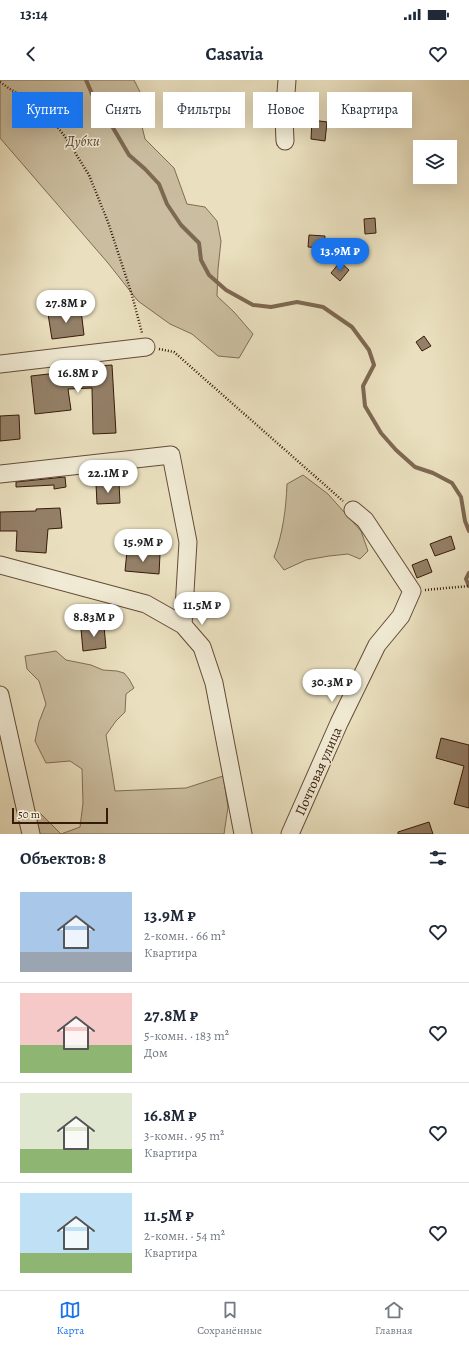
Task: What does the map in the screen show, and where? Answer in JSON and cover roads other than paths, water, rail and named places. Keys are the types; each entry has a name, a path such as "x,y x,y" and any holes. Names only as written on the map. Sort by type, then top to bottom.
{"street":[{"path":"285,141 284,118 287,80"},
{"path":"0,364 146,347"},
{"path":"0,474 172,455 188,542 183,625"},
{"name":"Почтовая улица","path":"290,834 339,723 377,645 401,616 412,591 365,520 353,510"},
{"path":"0,565 146,604 183,625 202,648 214,683 243,834"},
{"path":"0,696 31,834"}],"waterway":[{"path":"86,80 96,103 109,121 129,155 159,184 167,204 181,225 199,243 201,260 209,275 226,290 253,305 271,307 297,302 323,307 352,327 369,350 374,365 363,386 365,406 381,433 396,450 415,467 433,473 452,483 461,497 465,521 469,531"},
{"path":"469,573 466,579 469,586"}],"park label":[{"name":"Дубки","path":"83,141"}]}
